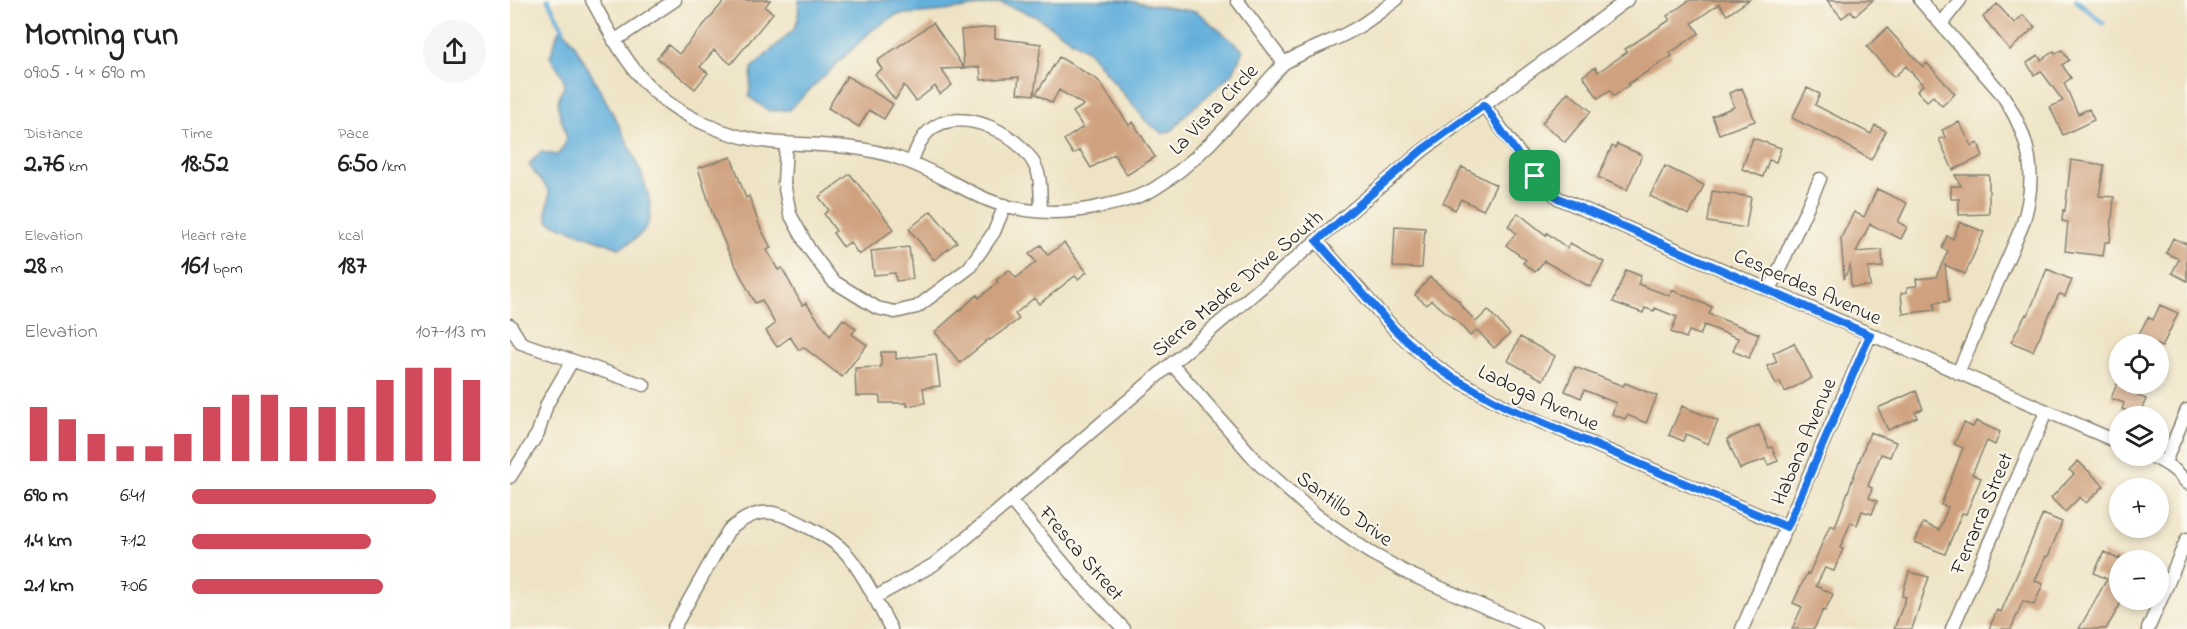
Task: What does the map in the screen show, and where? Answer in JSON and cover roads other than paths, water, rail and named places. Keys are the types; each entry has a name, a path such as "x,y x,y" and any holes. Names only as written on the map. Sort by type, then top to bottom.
{"street":[{"path":"592,0 614,41 644,82 666,100 701,122 742,137 786,143 784,183 790,214 809,249 833,281 877,308 895,312 917,307 969,268 994,232 1005,205"},
{"path":"614,41 675,0"},
{"path":"1237,0 1284,63"},
{"name":"La Vista Circle","path":"786,143 837,146 911,163 976,195 1005,205 1059,213 1108,205 1152,190 1188,166 1284,63 1355,29 1396,0"},
{"name":"Sierra Madre Drive South","path":"874,598 933,565 1422,150 1627,0"},
{"path":"1920,0 2001,93 2023,132 2029,154 2031,174 2028,207 2022,226 1958,373"},
{"path":"1941,24 1960,0"},
{"name":"Cesperdes Avenue","path":"1484,105 1535,176 1547,190 1558,198 2109,438"},
{"path":"911,163 919,141 930,129 942,123 956,120 984,126 1009,135 1026,152 1038,171 1041,211"},
{"path":"1770,290 1820,179"},
{"name":"Ladoga Avenue","path":"1317,241 1395,330 1422,355 1450,376 1506,407 1787,527"},
{"path":"511,328 521,343 644,385"},
{"name":"Habana Avenue","path":"1742,629 1870,335"},
{"path":"510,477 538,434 547,404 572,361"},
{"name":"Santillo Drive","path":"1172,364 1259,464 1315,514 1369,552 1410,574 1536,629"},
{"path":"2169,453 2187,410"},
{"name":"Ferrarra Street","path":"1952,629 2046,412"},
{"path":"2169,465 2180,472 2187,483"},
{"name":"Fresca Street","path":"1011,501 1080,583 1124,629"},
{"path":"673,629 728,531 753,515 768,512 784,514 823,534 844,551 857,568 891,629"},
{"path":"2148,629 2187,539"}],"water":[{"path":"799,0 1123,0 1197,12 1243,50 1233,73 1184,116 1173,130 1163,134 1146,121 1089,52 1035,16 1001,3 896,15 872,30 789,110 769,111 749,97 752,68 794,29 798,19"},
{"path":"563,29 575,45 622,131 644,181 650,201 650,217 646,227 634,240 619,248 549,222 546,212 549,202 548,190 529,164 541,152 557,155 566,142 558,103 564,81 550,57 558,32"}],"waterway":[{"path":"548,0 563,29"},
{"path":"2076,0 2103,23"}]}
